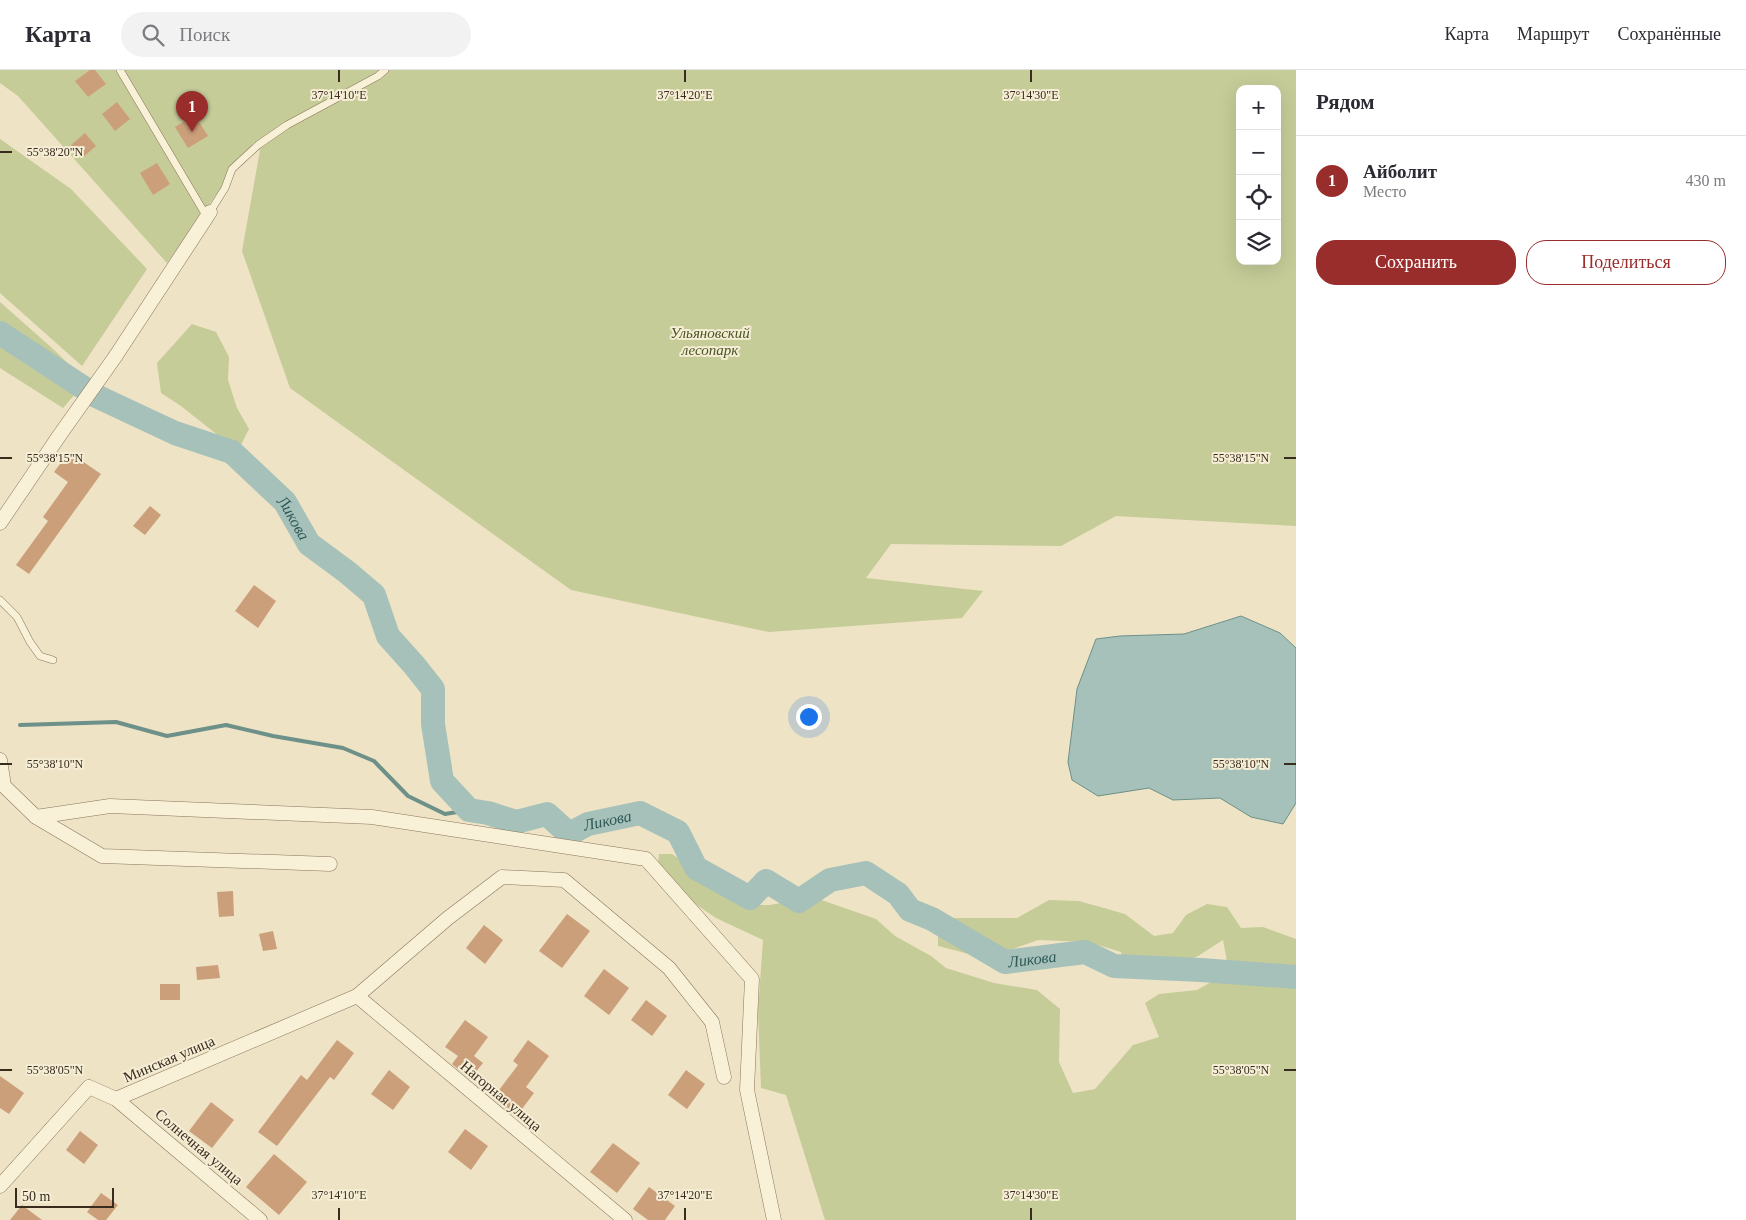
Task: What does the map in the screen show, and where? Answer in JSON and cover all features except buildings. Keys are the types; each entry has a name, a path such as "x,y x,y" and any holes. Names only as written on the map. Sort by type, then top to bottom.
{"street":[{"path":"0,523 58,436 115,357 208,215"},
{"path":"0,760 4,786 36,817 102,856 330,864"},
{"path":"36,817 110,806 372,817 646,859 752,980 747,1090 774,1220"},
{"name":"Минская улица","path":"0,1186 89,1086 116,1099 356,996 448,918 502,877 564,880 669,968 712,1022 724,1077"},
{"name":"Нагорная улица","path":"356,996 625,1220"},
{"name":"Солнечная улица","path":"116,1099 260,1220"}],"lane":[{"path":"121,70 208,215 225,188 232,169 258,145 287,125 378,76 385,70"},
{"path":"0,600 17,617 30,642 40,656 53,660"}],"green space":[{"name":"Ульяновский лесопарк","path":"0,70 1296,70 1296,526 1116,516 1061,546 891,544 866,578 983,591 962,618 769,632 571,590 290,388 242,251 260,150 254,142 167,263 18,96 0,83"},
{"path":"0,139 71,189 147,269 82,366 0,293"},
{"path":"0,302 86,381 63,408 0,368"},
{"path":"192,324 216,332 229,357 228,380 237,408 249,429 241,445 224,440 181,406 161,393 157,363"},
{"path":"659,854 672,854 705,877 728,898 748,905 770,905 813,897 876,919 895,936 931,956 946,968 994,983 1037,990 1060,1009 1059,1062 1073,1093 1095,1089 1133,1045 1159,1037 1145,1003 1159,994 1197,990 1229,972 1223,940 1198,956 1176,966 1127,978 1121,952 1088,942 1038,940 1010,950 973,955 938,946 938,935 942,918 1017,918 1049,900 1079,901 1125,914 1154,936 1173,933 1186,915 1207,904 1227,907 1241,928 1263,927 1296,939 1296,1220 825,1220 786,1095 761,1088 758,1011 763,940 716,918 694,903 658,864"}],"water":[{"path":"1241,616 1280,633 1296,648 1296,803 1283,824 1251,817 1220,798 1173,800 1149,788 1098,796 1072,780 1068,762 1077,689 1096,639 1120,636 1184,634"}],"waterway":[{"name":"Ликова","path":"0,333 84,388"},
{"name":"Ликова","path":"96,396 175,433 232,452 285,502 309,544 374,595 388,636 433,689 433,724 442,781 469,810 488,813 516,822 547,814 569,834 588,824 640,813 678,832 696,868 750,898 766,881 799,901 830,880 866,873 898,894 910,910 932,919 1005,962 1085,952 1114,966 1296,977"},
{"path":"20,725 116,722 167,736 226,725 273,736 343,748 374,761 408,796 445,814 469,810"}],"place":[{"name":"Айболит","path":"192,132"}]}
